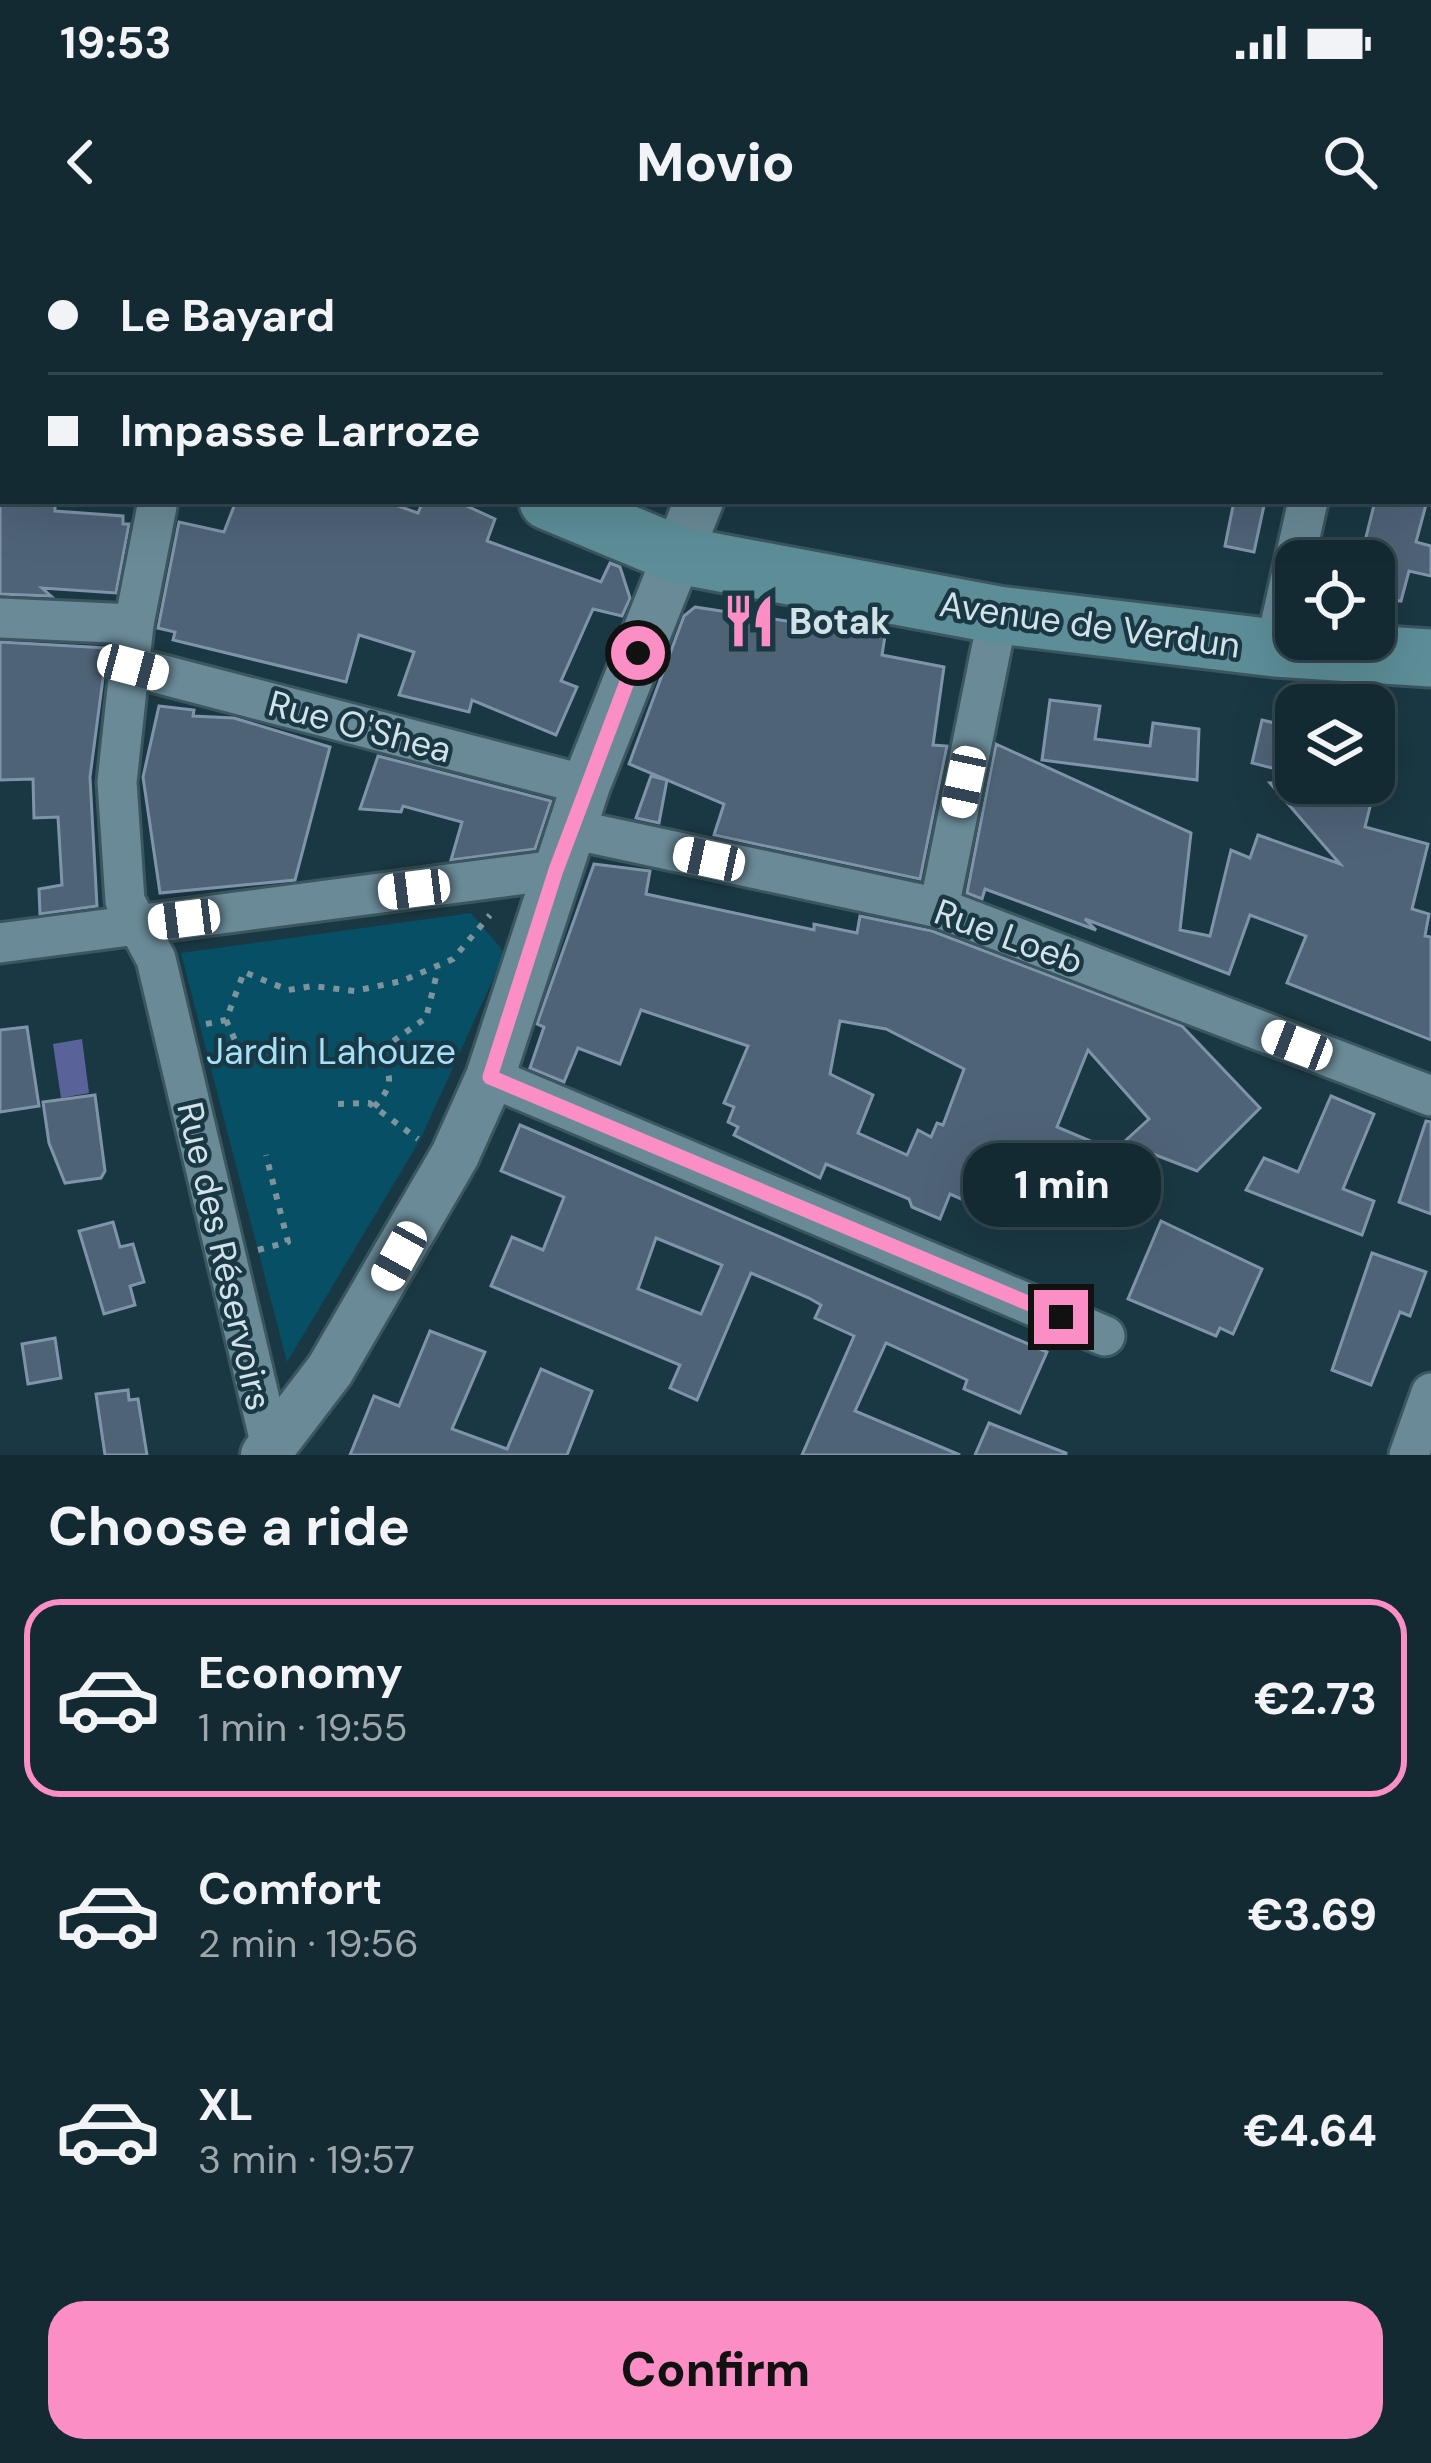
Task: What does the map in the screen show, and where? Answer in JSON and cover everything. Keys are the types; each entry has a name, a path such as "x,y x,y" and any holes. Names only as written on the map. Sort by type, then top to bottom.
{"main road":[{"name":"Avenue de Verdun","path":"555,504 678,555 998,615 1275,649"},
{"name":"Avenue de Verdun","path":"1395,656 1431,658"}],"street":[{"name":"Rue des Réservoirs","path":"147,504 133,667 117,782 125,901 156,959 269,1453"},
{"path":"269,1453 356,1330 454,1155 490,1077 571,828 698,504"},
{"path":"1299,540 1307,504"},
{"path":"938,908 998,615"},
{"path":"0,617 134,624"},
{"name":"Rue O'Shea","path":"133,667 571,828"},
{"path":"0,944 506,877 571,828"},
{"name":"Rue Loeb","path":"571,828 938,908 1431,1096"},
{"path":"490,1077 1105,1336"},
{"path":"1412,1454 1431,1393"}],"path":[{"path":"238,1047 226,1020 244,973 274,988 355,991 438,969 502,903 506,877"},
{"path":"374,1107 388,1092 392,1074 384,1056 386,1046 427,1018 438,969"},
{"path":"173,1032 226,1020"},
{"path":"338,1104 374,1107 420,1140 454,1155"},
{"path":"226,1257 288,1242 266,1155"}],"green space":[{"name":"Jardin Lahouze","path":"471,913 505,953 420,1140 287,1362 181,953"}],"shaded area":[{"path":"82,1039 89,1093 61,1098 53,1044"}],"building":[{"path":"0,504 55,504 55,511 123,516 123,524 129,524 116,593 42,588 51,596 0,594"},
{"path":"235,504 392,504 418,513 422,504 462,504 495,519 487,541 601,582 610,563 620,567 630,598 622,616 593,609 561,681 577,687 556,735 472,700 469,712 399,695 414,652 359,635 346,682 173,640 175,632 158,628 179,522 224,532"},
{"path":"1233,504 1264,504 1254,552 1225,546"},
{"path":"1374,504 1426,504 1416,542 1431,546 1431,576 1409,571 1401,601 1395,600 1395,540 1365,540"},
{"path":"695,607 885,636 882,655 944,667 933,745 947,746 920,879 714,835 724,804 629,764 684,616"},
{"path":"0,642 107,648 90,777 97,906 40,914 39,889 62,885 58,817 34,818 33,779 0,780"},
{"path":"1050,700 1100,706 1095,739 1150,746 1153,723 1199,729 1197,780 1042,760"},
{"path":"159,706 194,710 193,716 234,718 330,747 295,880 160,893 143,777"},
{"path":"1262,720 1275,723 1275,769 1252,763"},
{"path":"996,744 1191,833 1180,930 1210,936 1231,850 1250,858 1258,835 1340,864 1288,804 1371,804 1365,827 1428,844 1412,909 1429,914 1425,936 1431,937 1431,1040 1287,983 1306,936 1250,915 1229,974 1085,919 1096,930 985,889 982,899 967,893"},
{"path":"378,756 551,801 535,849 451,860 462,822 403,806 401,812 360,809"},
{"path":"651,776 667,780 659,823 636,818"},
{"path":"594,864 650,871 646,894 814,930 814,924 857,933 860,916 932,931 1182,1026 1260,1108 1197,1171 1153,1154 1131,1208 1090,1191 1085,1202 1030,1179 1012,1221 950,1194 940,1219 912,1207 909,1199 826,1164 820,1178 734,1135 738,1127 728,1122 734,1107 724,1103 748,1046 641,1010 620,1064 578,1048 564,1082 530,1068 544,1027 537,1024","holes":["840,1021 886,1029 964,1069 943,1125 937,1123 931,1137 918,1130 907,1155 858,1133 873,1095 830,1074","1088,1050 1149,1119 1114,1151 1057,1127"]},
{"path":"27,1027 39,1106 0,1112 0,1030"},
{"path":"95,1095 105,1171 101,1178 65,1183 49,1143 43,1102"},
{"path":"1331,1096 1374,1114 1343,1189 1374,1201 1362,1235 1246,1190 1264,1158 1298,1172"},
{"path":"1426,1121 1431,1122 1431,1214 1399,1202"},
{"path":"520,1125 1047,1352 1020,1413 964,1389 967,1380 886,1343 855,1411 960,1455 802,1455 854,1336 815,1318 821,1305 751,1273 697,1400 670,1388 680,1365 491,1286 512,1237 543,1250 564,1197 501,1171","holes":["656,1238 722,1265 701,1314 638,1289"]},
{"path":"1161,1221 1262,1269 1233,1334 1220,1328 1216,1336 1128,1299"},
{"path":"113,1222 120,1247 133,1244 144,1282 130,1286 135,1305 104,1314 79,1231"},
{"path":"1372,1253 1426,1272 1410,1316 1400,1312 1371,1385 1332,1370"},
{"path":"430,1331 485,1352 452,1429 507,1449 541,1369 592,1391 567,1455 350,1455 374,1396 399,1406"},
{"path":"55,1338 61,1378 28,1384 22,1344"},
{"path":"128,1390 129,1400 138,1399 147,1455 105,1455 96,1394"},
{"path":"989,1423 1066,1453 1066,1455 975,1455"}],"place":[{"name":"Botak","path":"749,621"}],"route":[{"path":"638,653 556,870 490,1077 1061,1317"}]}
